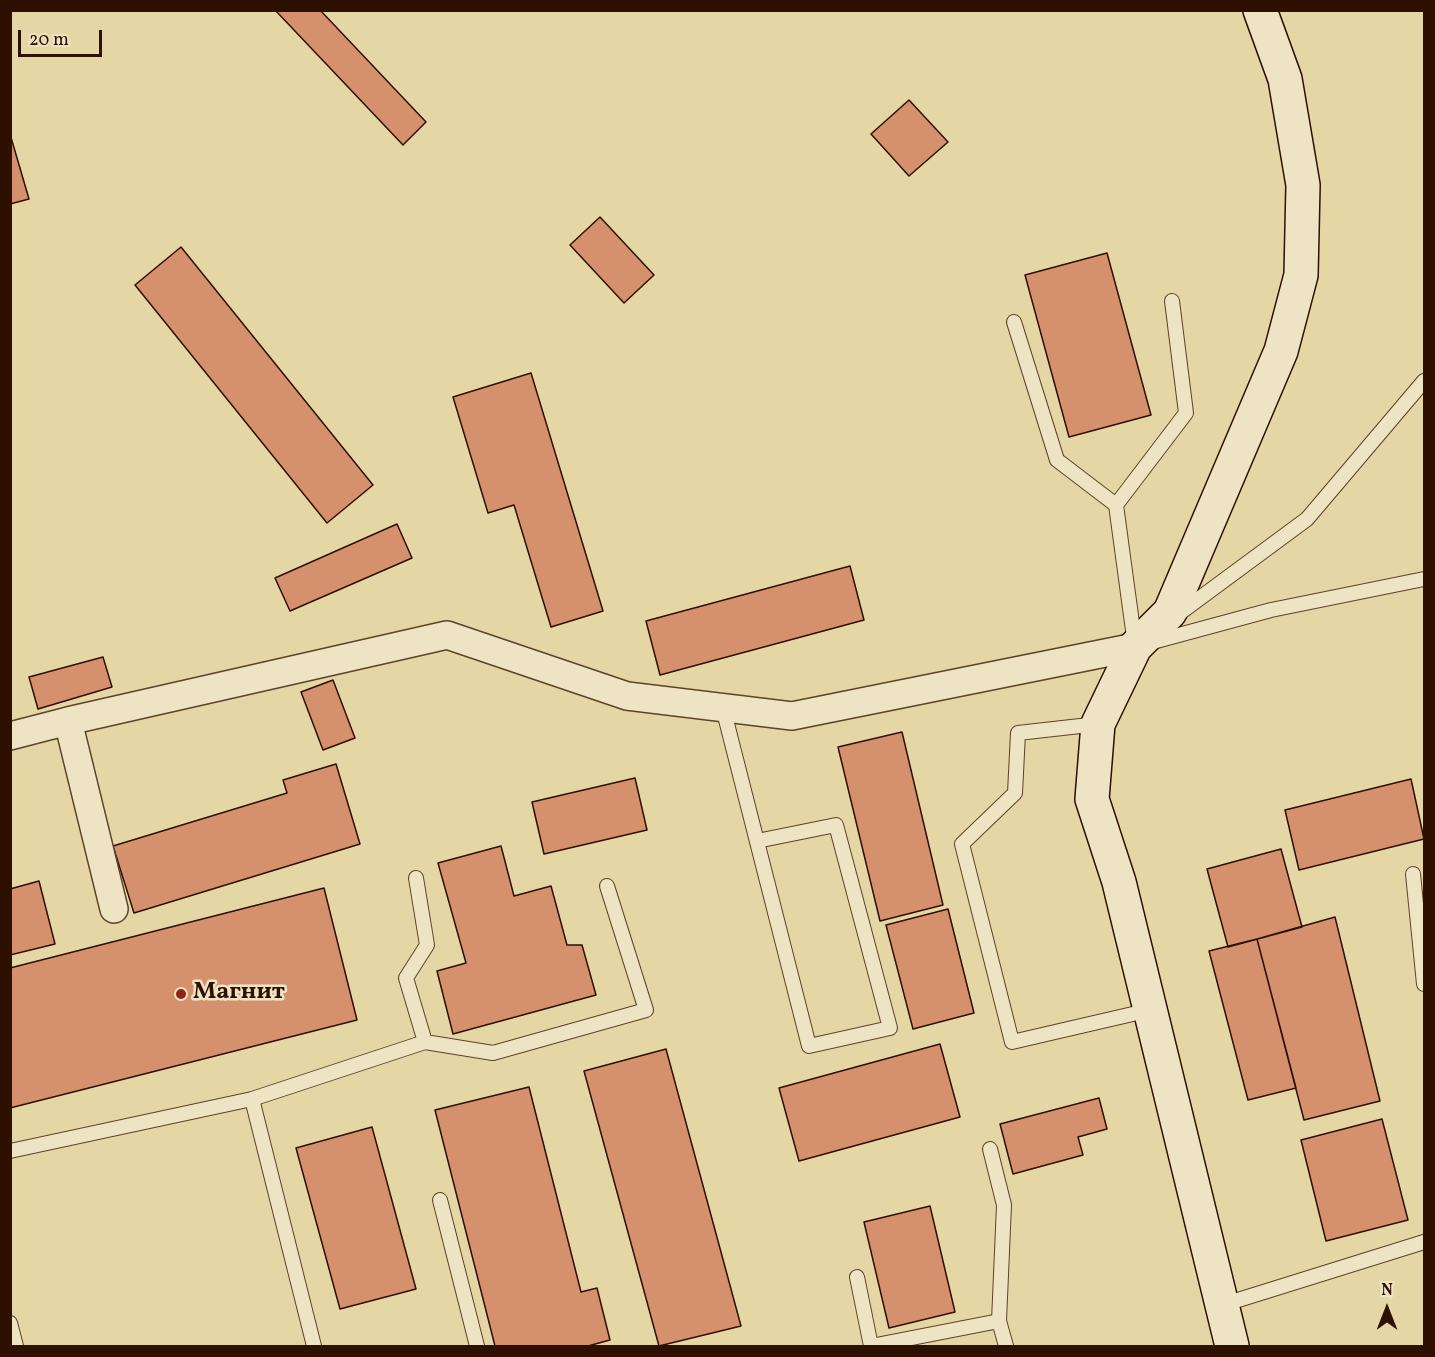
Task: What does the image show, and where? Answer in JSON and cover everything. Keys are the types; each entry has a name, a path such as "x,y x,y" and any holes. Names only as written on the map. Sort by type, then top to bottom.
{"street":[{"path":"1232,1347 1119,882 1092,799 1098,724 1135,647 1170,612 1281,351 1301,275 1303,185 1286,79 1260,10"},
{"path":"10,735 447,635 627,696 792,716 1135,647"},
{"path":"69,721 114,909"}],"lane":[{"path":"1135,647 1116,505 1186,413 1172,301"},
{"path":"1014,322 1057,460 1116,505"},
{"path":"1135,647 1307,519 1425,381"},
{"path":"1135,647 1271,610 1425,579"},
{"path":"723,708 809,1046 890,1028 836,825 757,841"},
{"path":"1098,724 1018,733 1015,793 962,844 1012,1042 1150,1010"},
{"path":"1413,874 1425,984"},
{"path":"416,878 427,945 406,978 425,1042"},
{"path":"10,1151 252,1099 425,1042 493,1053 646,1010 608,886"},
{"path":"252,1099 314,1347"},
{"path":"990,1149 1004,1205 999,1321 1006,1347"},
{"path":"440,1200 477,1347"},
{"path":"1222,1305 1425,1242"},
{"path":"857,1277 871,1346 999,1321"},
{"path":"10,1323 16,1347"}],"building":[{"path":"275,10 320,10 426,122 403,145"},
{"path":"909,100 948,142 909,176 871,134"},
{"path":"10,134 29,199 10,204"},
{"path":"600,217 654,275 624,303 570,245"},
{"path":"181,247 373,485 327,523 135,285"},
{"path":"1107,253 1151,415 1069,437 1025,275"},
{"path":"531,373 603,611 551,627 514,505 488,513 453,397"},
{"path":"397,524 412,558 290,611 275,578"},
{"path":"850,566 864,620 660,675 646,621"},
{"path":"103,657 112,687 38,709 29,677"},
{"path":"333,680 355,738 323,750 301,692"},
{"path":"902,732 943,905 880,921 838,747"},
{"path":"336,764 360,844 134,913 113,846 287,793 283,780"},
{"path":"635,778 647,830 544,854 532,802"},
{"path":"1411,779 1424,839 1299,870 1285,810"},
{"path":"501,846 514,896 551,886 567,945 582,945 596,995 453,1034 437,971 466,963 438,863"},
{"path":"1281,849 1302,927 1228,947 1207,869"},
{"path":"39,881 55,944 10,955 10,889"},
{"name":"Магнит","path":"324,888 357,1020 10,1108 10,968"},
{"path":"948,909 974,1013 913,1029 886,925"},
{"path":"1335,917 1380,1101 1304,1120 1257,939"},
{"path":"1257,939 1296,1088 1248,1100 1209,951"},
{"path":"940,1044 960,1117 799,1161 779,1088"},
{"path":"666,1049 741,1326 659,1346 584,1071"},
{"path":"529,1087 581,1292 597,1288 610,1340 588,1346 495,1346 435,1110"},
{"path":"1099,1098 1107,1129 1078,1137 1083,1155 1013,1174 1000,1124"},
{"path":"1382,1119 1408,1220 1326,1241 1301,1140"},
{"path":"372,1127 416,1289 340,1309 296,1148"},
{"path":"930,1206 955,1312 889,1328 864,1222"}],"place":[{"name":"Магнит","path":"181,994"}]}
